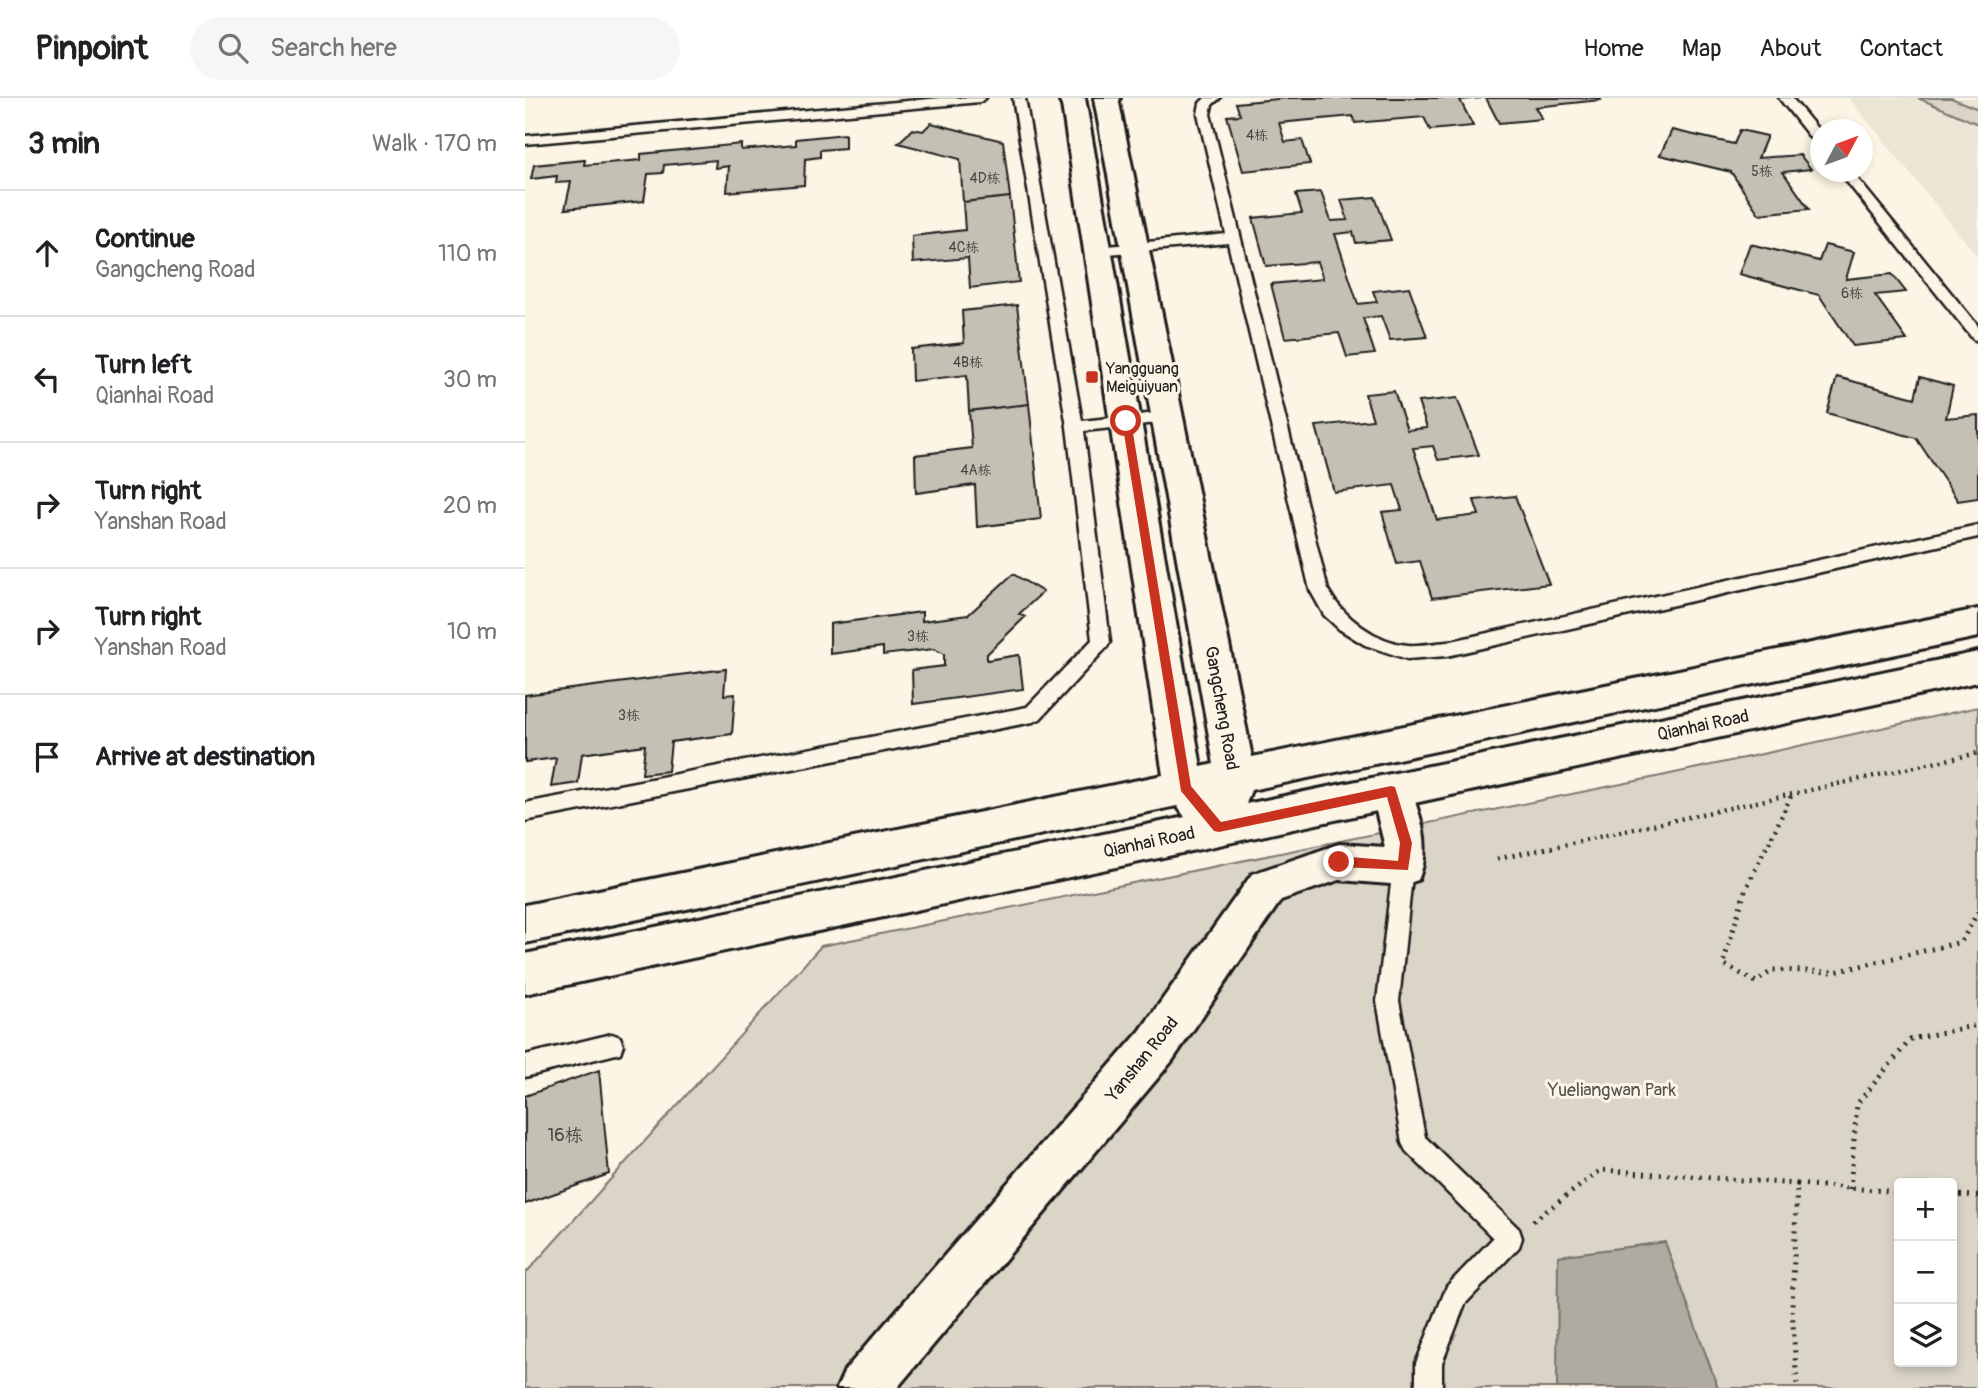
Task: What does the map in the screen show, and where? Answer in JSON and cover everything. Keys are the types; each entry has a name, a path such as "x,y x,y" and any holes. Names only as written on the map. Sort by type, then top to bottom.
{"street":[{"path":"1073,101 1185,788 1219,827"},
{"name":"Gangcheng Road","path":"1107,101 1235,777 1219,827"},
{"path":"525,924 1978,623"},
{"name":"Qianhai Road","path":"525,974 1978,667"},
{"path":"1391,791 1406,843 1403,867"},
{"name":"Yanshan Road","path":"863,1388 1156,1046 1267,887 1339,862 1403,867"}],"lane":[{"path":"525,140 980,98"},
{"path":"525,811 1033,714 1101,642 1075,427 1019,98"},
{"path":"1214,98 1206,103 1203,114 1319,590 1330,611 1371,640 1407,652 1447,649 1978,531"},
{"path":"1785,98 1810,129"},
{"path":"1853,182 1978,336"},
{"path":"1098,251 1233,238"},
{"path":"1075,427 1166,417"},
{"path":"1403,867 1388,1001 1414,1143 1510,1238 1456,1294 1429,1363 1429,1388"},
{"path":"525,1066 613,1045"}],"path":[{"path":"1497,859 1978,753"},
{"path":"1792,794 1745,891 1723,964 1756,982 1773,970 1835,972 1961,942 1978,912"},
{"path":"1850,1189 1857,1104 1911,1039 1978,1025"},
{"path":"1510,1238 1601,1170 1894,1192"},
{"path":"1797,1184 1792,1307 1797,1388"},
{"path":"1957,1195 1978,1196"}],"shaded area":[{"path":"1849,98 1978,98 1978,257 1873,128 1873,119 1866,119"},
{"path":"1665,1242 1718,1388 1557,1388 1558,1256"}],"green space":[{"path":"1918,98 1951,98 1978,109 1978,124"},
{"name":"Yueliangwan Park","path":"1978,707 1978,1388 525,1388 525,1274 821,946 1661,776"}],"building":[{"path":"1288,98 1482,98 1460,100 1473,126 1430,130 1424,117 1355,123 1353,116 1279,123 1285,142 1302,140 1310,164 1243,171 1227,116 1240,115 1236,103"},
{"path":"1486,98 1601,100 1535,107 1542,119 1499,123"},
{"path":"931,123 1003,141 1010,197 963,202 960,159 898,143 913,129 923,131"},
{"path":"1672,130 1734,144 1740,130 1767,136 1758,158 1800,155 1810,168 1783,172 1809,209 1759,214 1731,172 1660,155"},
{"path":"845,134 845,148 820,150 820,157 805,159 804,185 727,192 729,166 715,168 716,160 664,165 663,173 648,174 644,201 565,209 571,182 556,183 557,176 531,179 534,165 585,160 584,165 641,160 641,154 741,144 741,150 796,145 796,139"},
{"path":"1321,192 1331,221 1348,220 1341,200 1375,197 1391,240 1356,243 1353,232 1335,234 1358,304 1377,302 1373,291 1409,287 1427,337 1390,340 1381,316 1363,318 1375,354 1347,357 1339,333 1285,338 1271,284 1323,279 1317,262 1266,266 1253,218 1302,213 1296,194"},
{"path":"1010,197 1019,282 970,288 968,258 913,263 912,236 965,230 963,202"},
{"path":"1750,244 1819,261 1825,245 1854,252 1846,279 1892,274 1906,292 1875,295 1907,340 1853,346 1819,295 1739,274"},
{"path":"1017,305 1029,404 969,411 967,375 912,381 911,349 964,343 962,311"},
{"path":"1837,377 1915,398 1920,377 1953,386 1946,418 1978,415 1978,498 1958,501 1916,438 1827,413"},
{"path":"1394,391 1407,430 1427,428 1418,402 1457,398 1479,455 1438,460 1433,446 1413,448 1437,520 1479,515 1474,500 1515,496 1549,584 1432,598 1420,561 1397,564 1382,512 1402,510 1394,485 1334,492 1316,426 1373,420 1365,394"},
{"path":"1029,404 1041,519 977,527 975,485 916,493 915,455 972,448 969,411"},
{"path":"1013,574 1043,592 1019,614 1025,617 987,654 987,660 1019,655 1023,689 913,704 912,670 944,666 944,654 934,649 883,655 883,647 830,654 830,624 922,612 922,621 968,615"},
{"path":"726,669 724,695 735,694 732,734 671,742 668,771 642,774 645,745 582,754 578,783 551,787 556,758 525,762 525,695"},
{"path":"599,1070 609,1174 525,1204 525,1096"}],"place":[{"name":"Yangguang Meiguiyuan","path":"1092,377"}],"route":[{"path":"1126,421 1185,788 1219,827 1391,791 1406,843 1403,867 1339,862"}]}
